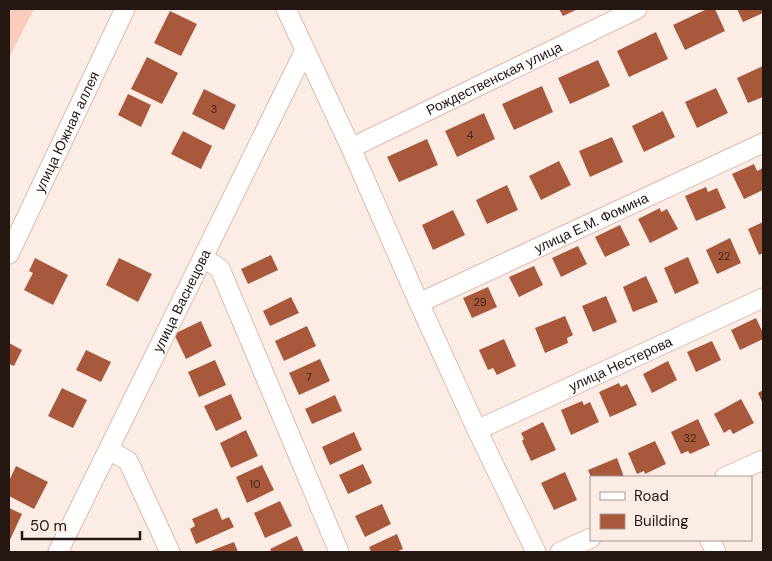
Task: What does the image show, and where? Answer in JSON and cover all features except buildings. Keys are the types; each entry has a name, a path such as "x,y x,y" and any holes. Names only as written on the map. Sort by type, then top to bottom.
{"street":[{"name":"улица Южная аллея","path":"9,254 125,9"},
{"path":"286,9 351,148 477,430 536,552"},
{"name":"Рождественская улица","path":"351,148 637,9"},
{"name":"улица Васнецова","path":"58,552 305,50"},
{"name":"улица Е.М. Фомина","path":"419,303 763,142"},
{"path":"203,257 220,270 339,552"},
{"name":"улица Нестерова","path":"477,430 763,298"},
{"path":"109,450 128,461 170,552"},
{"path":"726,476 763,460"},
{"path":"560,552 590,538"}],"shaded area":[{"path":"9,9 34,9 9,58"}]}
